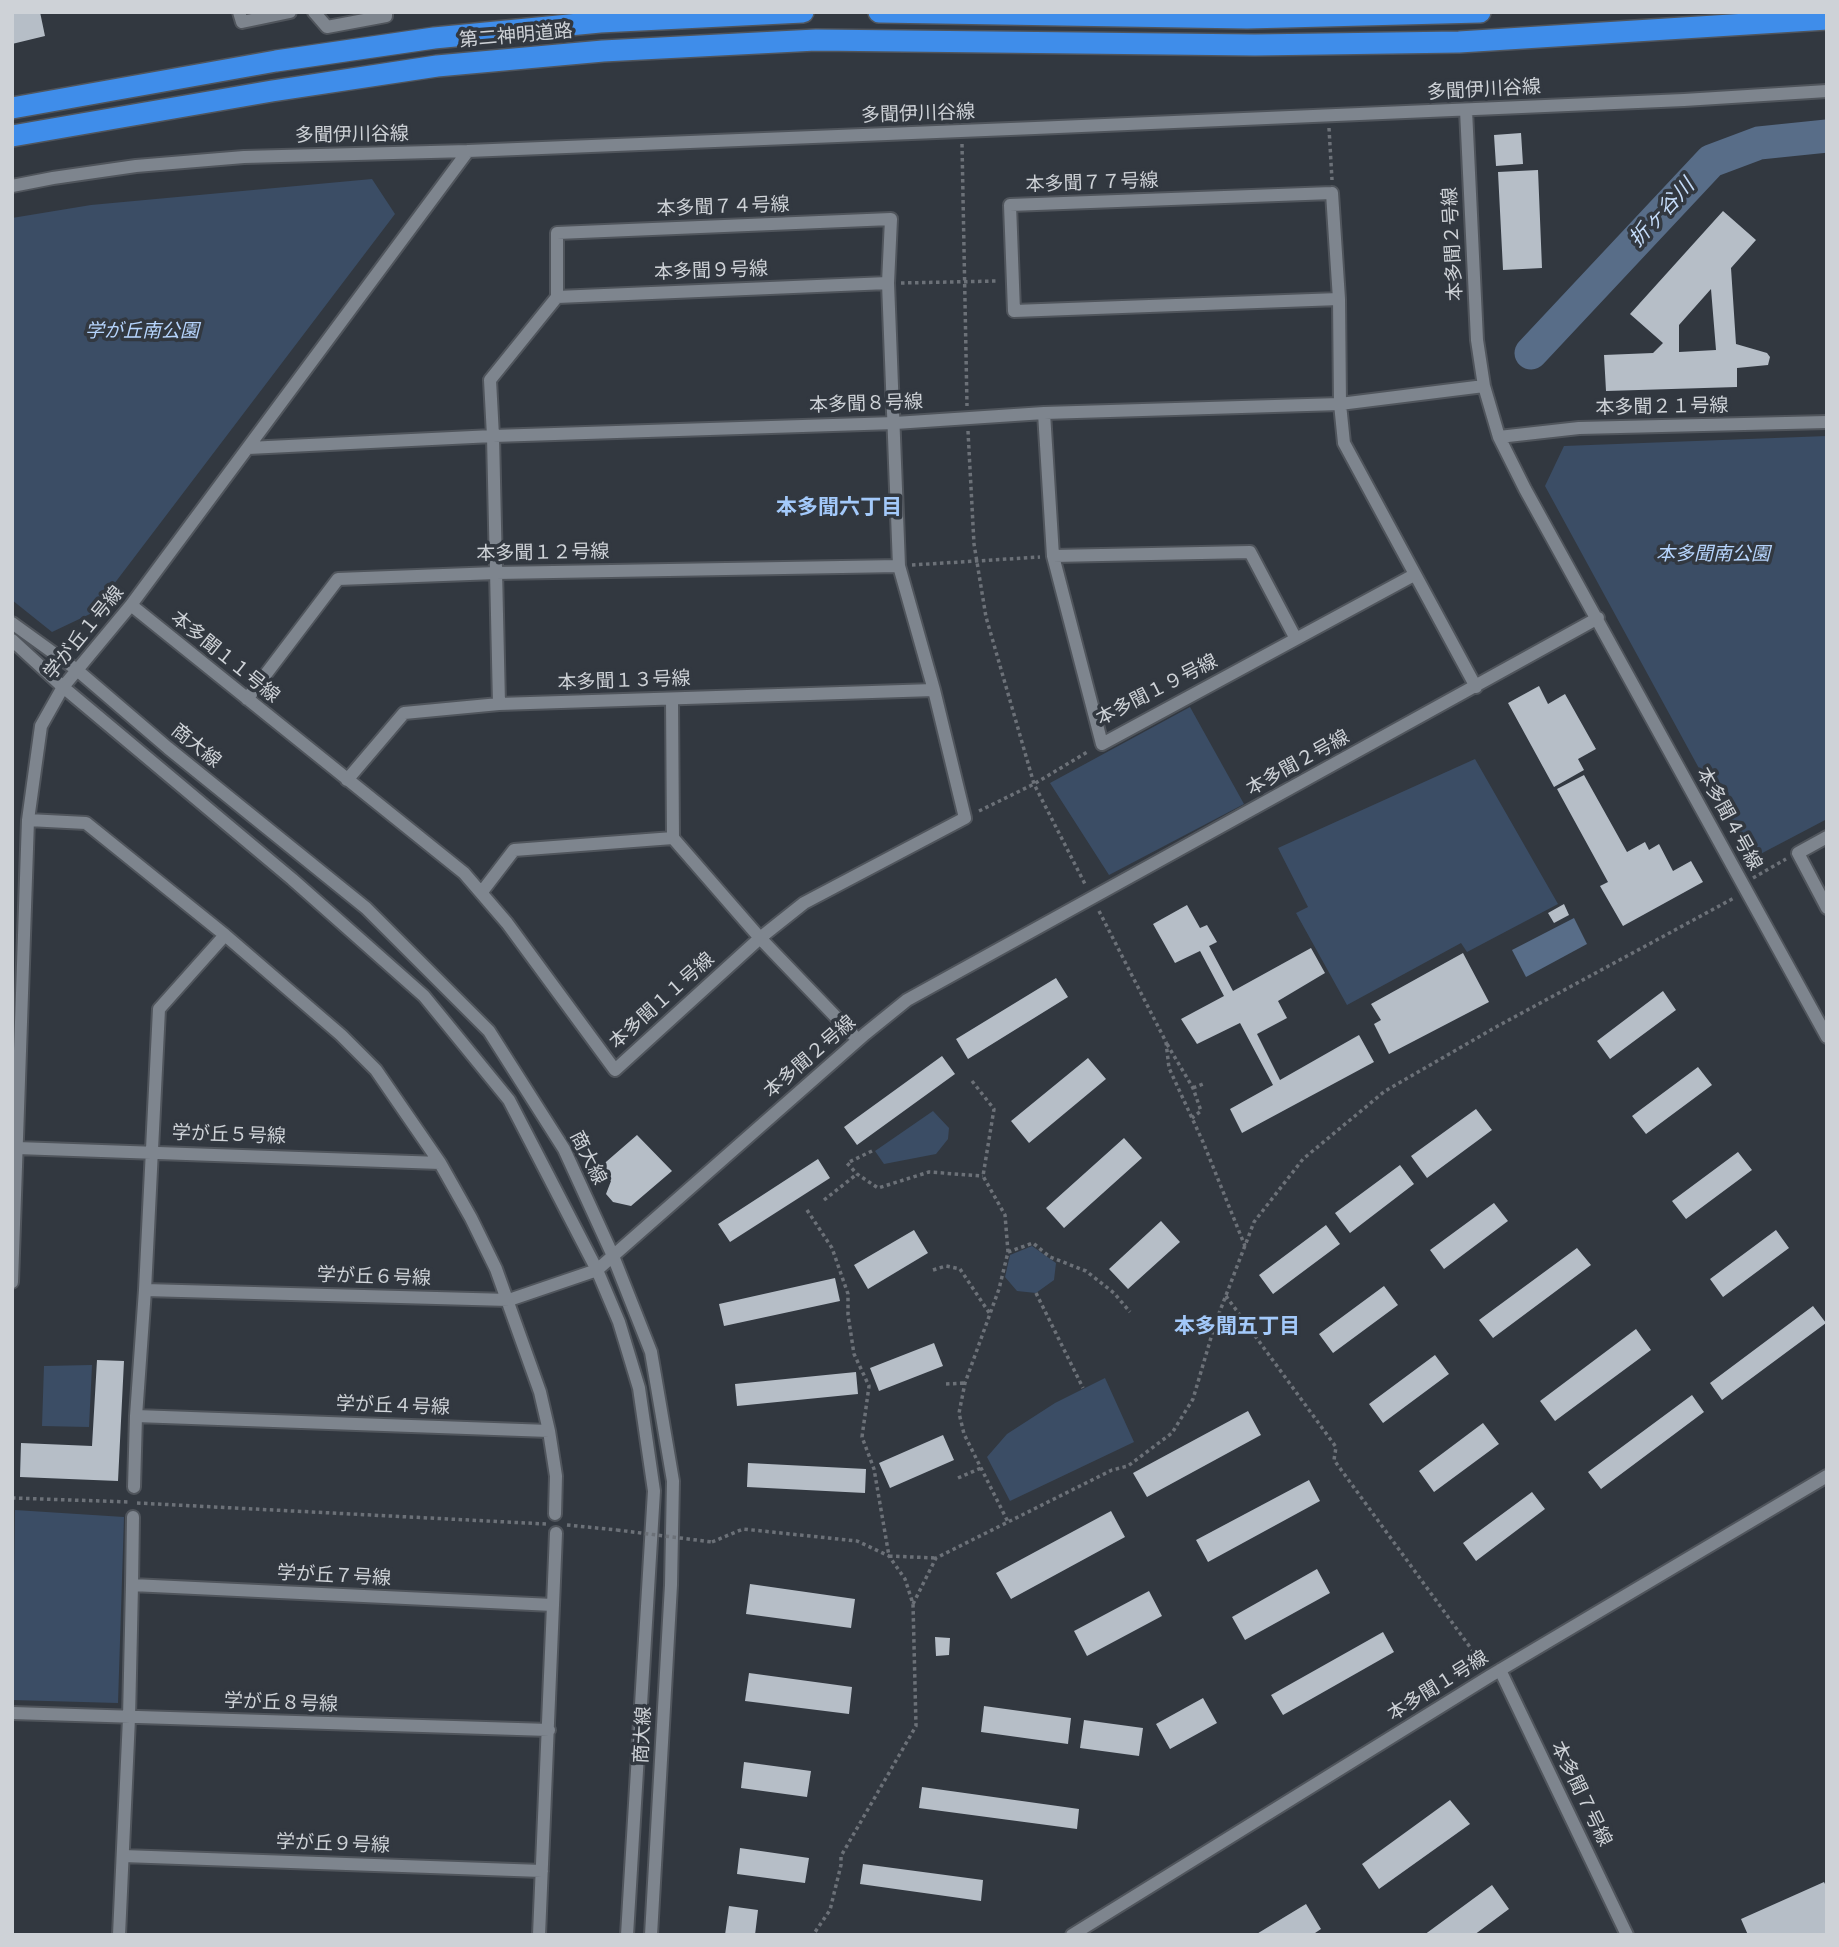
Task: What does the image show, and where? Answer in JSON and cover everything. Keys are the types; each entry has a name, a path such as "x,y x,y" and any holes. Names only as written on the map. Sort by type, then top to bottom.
{"highway":[{"name":"第二神明道路","path":"12,108 276,61 434,38 600,22 803,12"},
{"path":"879,12 1247,18 1480,12"},
{"name":"第二神明道路","path":"12,136 272,90 423,68 603,51 816,40 1255,45 1433,43 1827,19"}],"street":[{"path":"239,12 242,22 290,12"},
{"path":"314,12 327,27 386,16 386,12"},
{"name":"多聞伊川谷線","path":"12,186 136,166 244,157 468,151 1329,116 1827,91"},
{"name":"本多聞２号線","path":"597,1269 907,1000 1598,618 1525,489 1499,436 1484,386 1477,340 1466,110"},
{"name":"学が丘１号線","path":"12,1282 28,820 41,726 63,687 131,605 468,151"},
{"path":"1332,192 1339,299 1343,443 1476,687"},
{"name":"本多聞７７号線","path":"1332,192 1010,205 1014,311 1339,299"},
{"name":"本多聞７４号線","path":"558,297 557,233 891,219 888,283"},
{"path":"888,283 899,566 934,690 965,818"},
{"name":"本多聞９号線","path":"558,297 888,283"},
{"path":"499,705 490,380 558,297"},
{"name":"本多聞８号線","path":"248,449 493,436 895,424 1044,413 1340,404 1484,386"},
{"name":"本多聞１９号線","path":"1044,413 1053,556 1102,744 1414,575"},
{"name":"本多聞２１号線","path":"1499,436 1579,428 1827,422"},
{"path":"1053,556 1250,552 1296,639"},
{"name":"本多聞１２号線","path":"247,699 338,579 496,573 899,566"},
{"name":"本多聞１１号線","path":"131,605 464,873 508,923 615,1070 760,938 804,904 965,818"},
{"name":"本多聞４号線","path":"1598,618 1827,1037"},
{"name":"商大線","path":"12,623 77,670 168,748 366,908 489,1031 564,1149 613,1256 651,1352 673,1481 671,1585 651,1935"},
{"name":"商大線","path":"12,640 63,687 292,879 424,996 509,1100 597,1269 619,1322 639,1388 654,1491 627,1935"},
{"name":"本多聞１３号線","path":"347,780 404,713 499,705 934,690"},
{"path":"672,699 673,838 760,938 858,1040"},
{"path":"28,820 86,823 225,935 341,1035 376,1070 440,1163 471,1218 509,1300 540,1392 549,1431 556,1476 555,1514"},
{"path":"1827,837 1798,853 1827,908"},
{"path":"481,892 514,850 673,838"},
{"path":"134,1487 159,1009 225,935"},
{"name":"学が丘５号線","path":"17,1147 440,1163"},
{"name":"学が丘６号線","path":"145,1290 509,1300 597,1269"},
{"name":"学が丘４号線","path":"136,1416 549,1431"},
{"name":"本多聞１号線","path":"1072,1935 1495,1673 1827,1476"},
{"path":"119,1935 130,1718 133,1517"},
{"path":"538,1935 556,1533"},
{"name":"学が丘７号線","path":"132,1586 553,1605"},
{"name":"本多聞７号線","path":"1495,1673 1627,1935"},
{"name":"学が丘８号線","path":"12,1713 549,1730"},
{"name":"学が丘９号線","path":"123,1856 542,1871"}],"path":[{"path":"1329,116 1332,192"},
{"path":"961,131 967,418 977,562 986,617 1034,784 1166,1042 1193,1088 1201,1111 1192,1118"},
{"path":"888,283 1013,282"},
{"path":"899,566 1053,556"},
{"path":"965,818 1034,784 1102,744"},
{"path":"12,1498 556,1524 712,1542 743,1529 856,1541 889,1556 936,1558 1112,1470 1128,1466 1172,1433 1192,1399 1254,1222 1303,1159 1385,1091 1744,887 1798,853"},
{"path":"1166,1042 1169,1068 1245,1246"},
{"path":"972,1081 994,1109 983,1176 1005,1215 1008,1252 990,1314 965,1383 959,1413 964,1434 1008,1522"},
{"path":"1193,1088 1203,1084"},
{"path":"872,1151 847,1163 857,1174 878,1188 929,1172 983,1176"},
{"path":"824,1200 857,1174"},
{"path":"807,1210 832,1248 848,1294 854,1354 869,1386 862,1437 874,1469 889,1556 905,1579 913,1604 916,1726 841,1856 830,1910 813,1935"},
{"path":"1008,1252 1032,1243 1050,1257 1086,1271 1114,1293 1130,1312"},
{"path":"933,1270 946,1266 960,1269 990,1314"},
{"path":"1036,1293 1083,1388"},
{"path":"1226,1296 1336,1447 1334,1460 1495,1673"},
{"path":"946,1384 965,1383"},
{"path":"958,1478 981,1468"},
{"path":"913,1604 936,1558"}],"green space":[{"name":"学が丘南公園","path":"372,179 395,214 92,613 52,632 12,600 12,218 91,205"},
{"name":"本多聞南公園","path":"1827,436 1827,819 1749,860 1545,486 1564,446"},
{"path":"1190,707 1244,804 1109,875 1050,783"},
{"path":"1475,759 1558,904 1467,952 1461,943 1347,1005 1296,913 1308,907 1278,848"},
{"path":"933,1111 949,1128 948,1139 936,1154 884,1164 875,1151"},
{"path":"1032,1246 1056,1263 1054,1280 1036,1293 1017,1291 1005,1277 1010,1255"},
{"path":"92,1365 89,1427 42,1426 44,1366"},
{"path":"1105,1378 1134,1442 1010,1501 987,1457 1007,1434 1055,1403"},
{"path":"15,1510 124,1517 118,1703 12,1700"}],"shaded area":[{"path":"1574,918 1587,944 1526,977 1512,950"}],"building":[{"path":"12,12 40,12 45,36 12,44"},
{"path":"1521,133 1523,164 1496,166 1494,135"},
{"path":"1538,170 1542,268 1503,270 1498,172"},
{"path":"1723,211 1756,240 1731,268 1736,344 1767,353 1770,357 1768,365 1737,368 1737,387 1606,391 1604,355 1653,353 1663,343 1630,314","holes":["1711,289 1716,350 1679,352 1679,325"]},
{"path":"1539,686 1548,704 1565,694 1596,749 1578,759 1584,770 1554,787 1508,703"},
{"path":"1584,775 1627,852 1645,842 1649,850 1659,844 1673,871 1691,861 1703,882 1623,926 1600,886 1608,882 1557,789"},
{"path":"1564,904 1569,915 1554,923 1548,913"},
{"path":"1187,905 1200,928 1207,925 1217,942 1209,946 1233,991 1311,948 1325,973 1278,1001 1287,1018 1257,1034 1280,1080 1359,1035 1374,1062 1242,1133 1230,1109 1273,1085 1240,1023 1197,1044 1181,1019 1224,996 1200,951 1175,963 1153,924"},
{"path":"1463,953 1489,1002 1389,1054 1374,1024 1381,1020 1371,1004"},
{"path":"1056,978 1068,997 968,1059 956,1039"},
{"path":"1663,991 1676,1010 1610,1059 1597,1041"},
{"path":"942,1056 955,1074 857,1145 844,1127"},
{"path":"1088,1058 1106,1079 1029,1143 1011,1121"},
{"path":"1698,1067 1712,1085 1646,1134 1632,1116"},
{"path":"1476,1109 1492,1130 1427,1178 1411,1156"},
{"path":"637,1135 672,1171 631,1206 613,1202 606,1194 611,1181 599,1168"},
{"path":"1124,1138 1142,1158 1064,1228 1046,1208"},
{"path":"1738,1152 1752,1170 1686,1219 1672,1201"},
{"path":"818,1159 830,1178 730,1242 718,1224"},
{"path":"1400,1165 1414,1184 1350,1233 1335,1213"},
{"path":"1494,1203 1508,1221 1444,1269 1430,1250"},
{"path":"1161,1221 1180,1242 1128,1289 1109,1269"},
{"path":"1326,1225 1340,1244 1273,1294 1259,1275"},
{"path":"914,1230 928,1253 868,1289 854,1265"},
{"path":"1776,1230 1789,1248 1723,1297 1710,1279"},
{"path":"1577,1248 1591,1265 1493,1338 1479,1320"},
{"path":"835,1278 840,1301 724,1326 719,1304"},
{"path":"1384,1286 1398,1305 1333,1353 1319,1334"},
{"path":"1813,1306 1826,1323 1722,1400 1710,1383"},
{"path":"1636,1329 1651,1350 1555,1421 1540,1401"},
{"path":"934,1343 943,1366 879,1391 870,1368"},
{"path":"1435,1355 1449,1374 1383,1423 1369,1404"},
{"path":"97,1360 124,1361 118,1481 20,1477 21,1443 92,1446"},
{"path":"856,1372 858,1394 737,1406 735,1384"},
{"path":"1692,1395 1704,1412 1601,1489 1588,1472"},
{"path":"1248,1411 1261,1435 1147,1497 1133,1473"},
{"path":"1483,1423 1499,1444 1434,1492 1419,1471"},
{"path":"943,1435 954,1460 890,1488 879,1463"},
{"path":"748,1463 866,1469 865,1493 747,1487"},
{"path":"1309,1480 1320,1501 1208,1562 1196,1540"},
{"path":"1532,1492 1545,1509 1476,1561 1463,1543"},
{"path":"1111,1511 1125,1537 1011,1599 996,1573"},
{"path":"1317,1569 1330,1593 1245,1640 1232,1617"},
{"path":"750,1584 855,1599 851,1628 746,1614"},
{"path":"1149,1591 1162,1616 1087,1656 1074,1631"},
{"path":"1383,1632 1394,1652 1283,1715 1271,1695"},
{"path":"935,1637 950,1638 949,1655 936,1656"},
{"path":"749,1673 852,1687 849,1714 745,1701"},
{"path":"1203,1698 1217,1723 1170,1749 1156,1724"},
{"path":"984,1706 1071,1718 1068,1744 981,1732"},
{"path":"1084,1720 1143,1728 1139,1756 1080,1748"},
{"path":"744,1762 811,1771 807,1797 741,1788"},
{"path":"922,1787 1079,1809 1077,1829 919,1808"},
{"path":"1450,1800 1470,1824 1379,1889 1362,1864"},
{"path":"740,1848 809,1858 805,1883 737,1874"},
{"path":"863,1864 983,1880 981,1901 860,1884"},
{"path":"1824,1882 1827,1888 1827,1934 1748,1935 1741,1919"},
{"path":"1492,1885 1509,1909 1474,1935 1424,1935"},
{"path":"1306,1904 1321,1929 1312,1935 1255,1935"},
{"path":"729,1906 758,1910 755,1935 725,1935"}],"waterway":[{"name":"折ヶ谷川","path":"1531,353 1711,161 1759,143 1827,136"}],"district":[{"name":"本多聞六丁目","path":"839,508"},
{"name":"本多聞五丁目","path":"1237,1327"}]}
